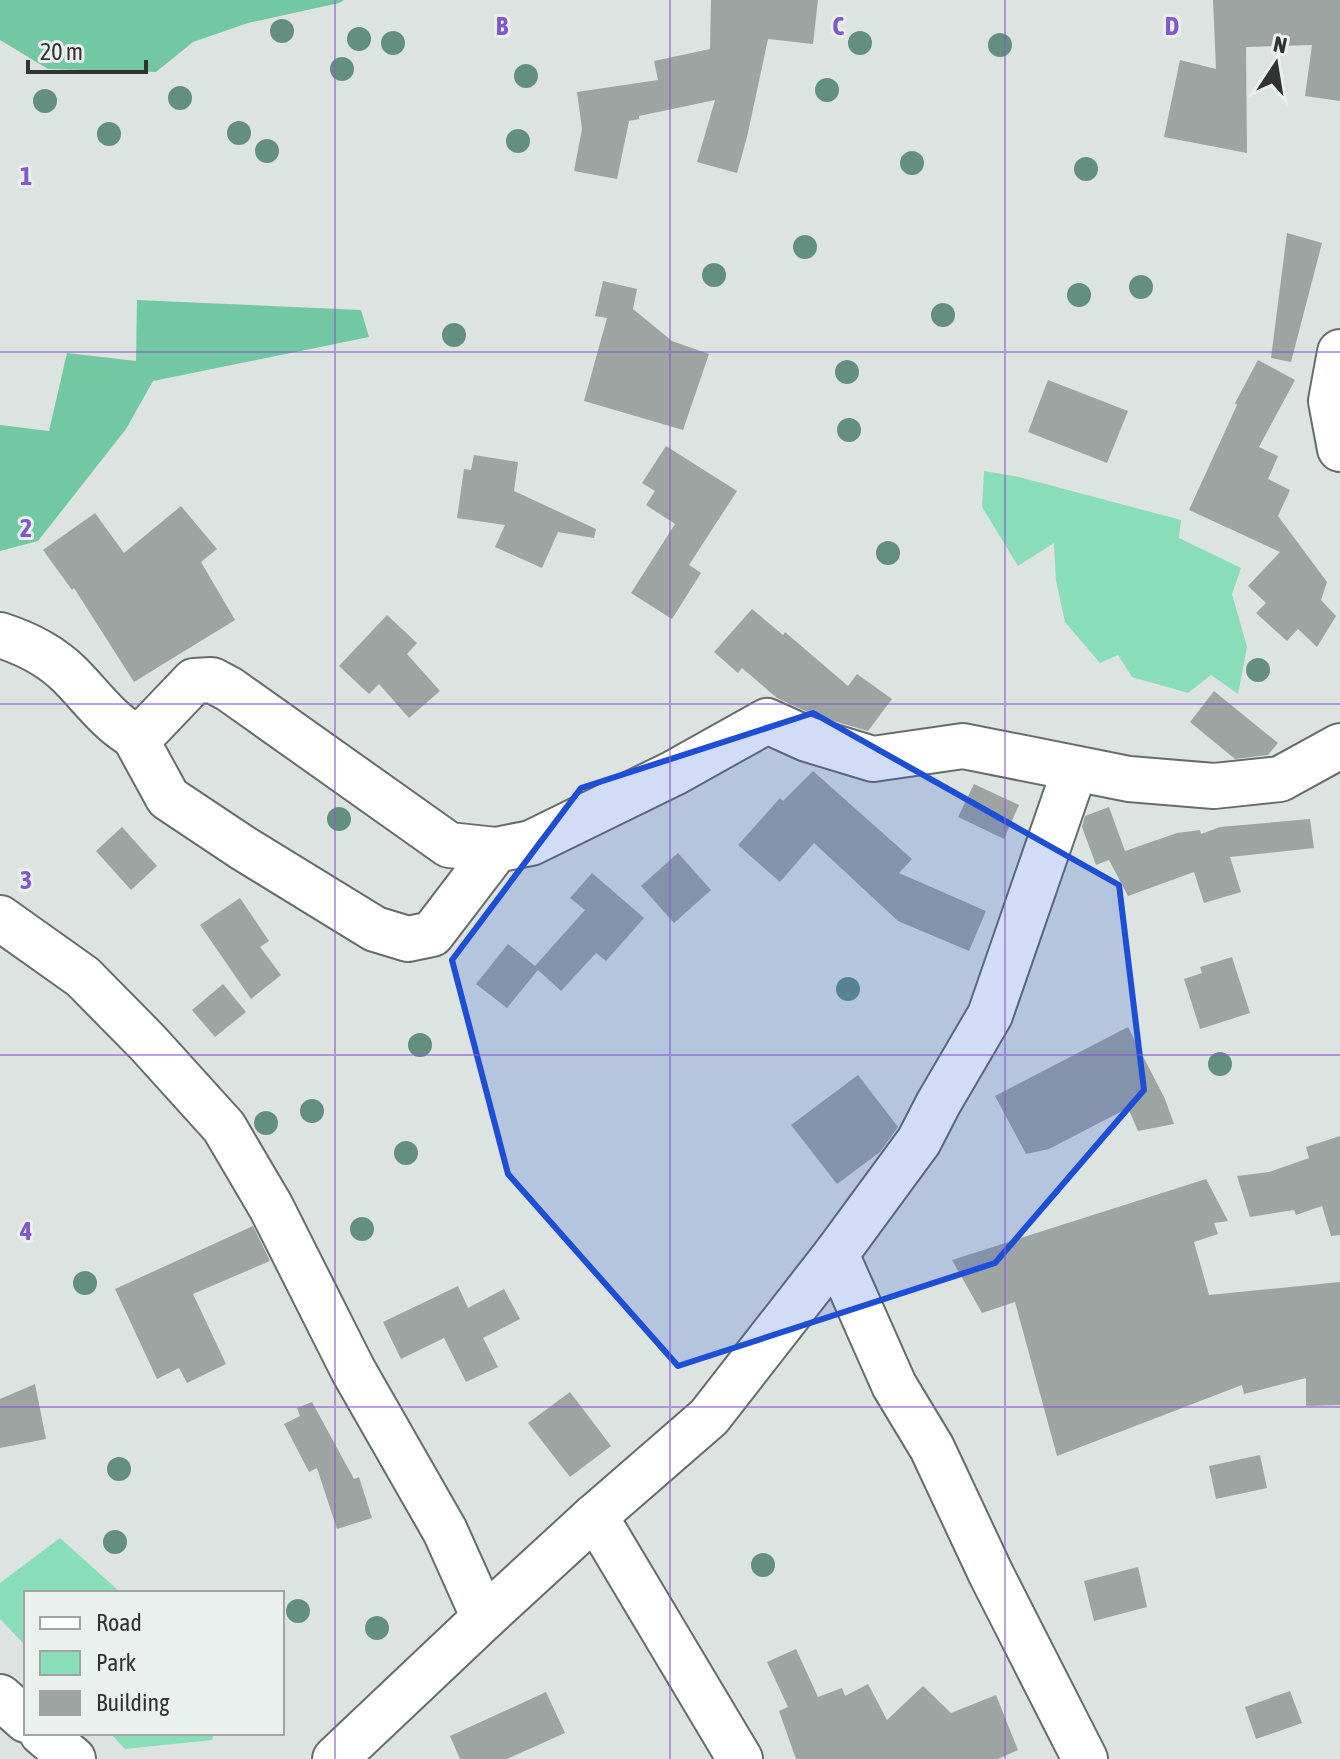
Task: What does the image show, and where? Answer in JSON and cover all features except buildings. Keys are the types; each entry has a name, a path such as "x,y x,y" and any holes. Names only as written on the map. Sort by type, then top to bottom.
{"street":[{"path":"1340,352 1331,401 1340,449"},
{"path":"0,635 26,644 67,672 119,728 134,736 168,798 375,929 408,939 432,934 496,850"},
{"path":"134,736 150,727 194,681 212,680 449,845 496,850 531,843 674,773 767,721 807,739 873,759 963,746 1129,779 1214,786 1280,779 1340,746"},
{"path":"335,1759 595,1516 709,1417 836,1254 919,1141 990,1015 1075,769"},
{"path":"0,918 83,977 224,1127 271,1207 353,1370 445,1531 484,1618"},
{"path":"836,1254 894,1385 932,1448 991,1574 1085,1759"},
{"path":"595,1516 740,1759"},
{"path":"0,1697 24,1718"},
{"path":"44,1735 73,1759"}],"highlighted area":[{"path":"813,713 1119,885 1144,1090 995,1263 678,1366 508,1174 452,960 581,788"}],"green space":[{"path":"0,0 344,0 248,23 193,42 156,72 48,69 0,40"},
{"path":"137,300 361,310 369,337 153,381 126,429 38,541 0,551 0,425 49,431 67,353 136,361"},
{"path":"984,471 1019,477 1181,520 1179,538 1241,568 1232,594 1247,647 1238,694 1211,675 1188,693 1132,677 1118,655 1100,663 1065,622 1056,581 1054,543 1018,566 982,507"},
{"path":"60,1538 119,1591 24,1591 24,1644 0,1619 0,1583"},
{"path":"112,1735 213,1735 212,1740 125,1749"}]}
